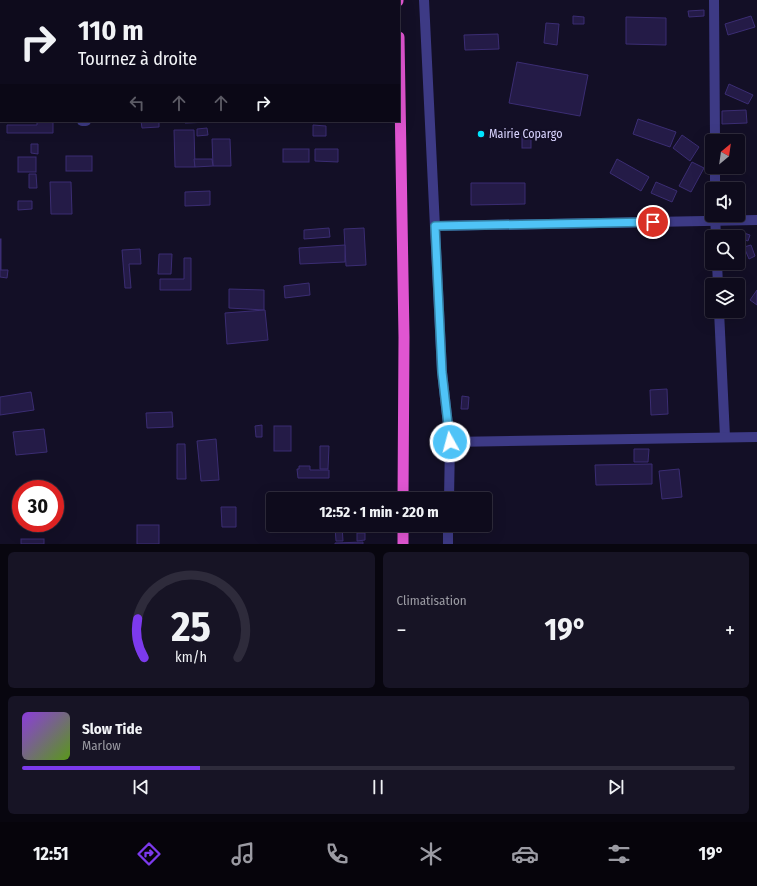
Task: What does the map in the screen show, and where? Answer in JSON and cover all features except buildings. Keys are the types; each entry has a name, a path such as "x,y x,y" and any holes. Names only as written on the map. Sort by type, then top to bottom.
{"highway":[{"path":"400,97 404,337 403,492"},
{"path":"403,532 403,544"}],"street":[{"path":"424,0 442,372 450,442 449,492"},
{"path":"714,0 715,134"},
{"path":"435,226 705,218"},
{"path":"745,219 757,220"},
{"path":"720,318 725,437"},
{"path":"450,442 757,437"},
{"path":"448,532 448,544"}],"place":[{"name":"Mairie Copargo","path":"481,134"}],"route":[{"path":"450,442 442,372 435,226 653,222"}]}
